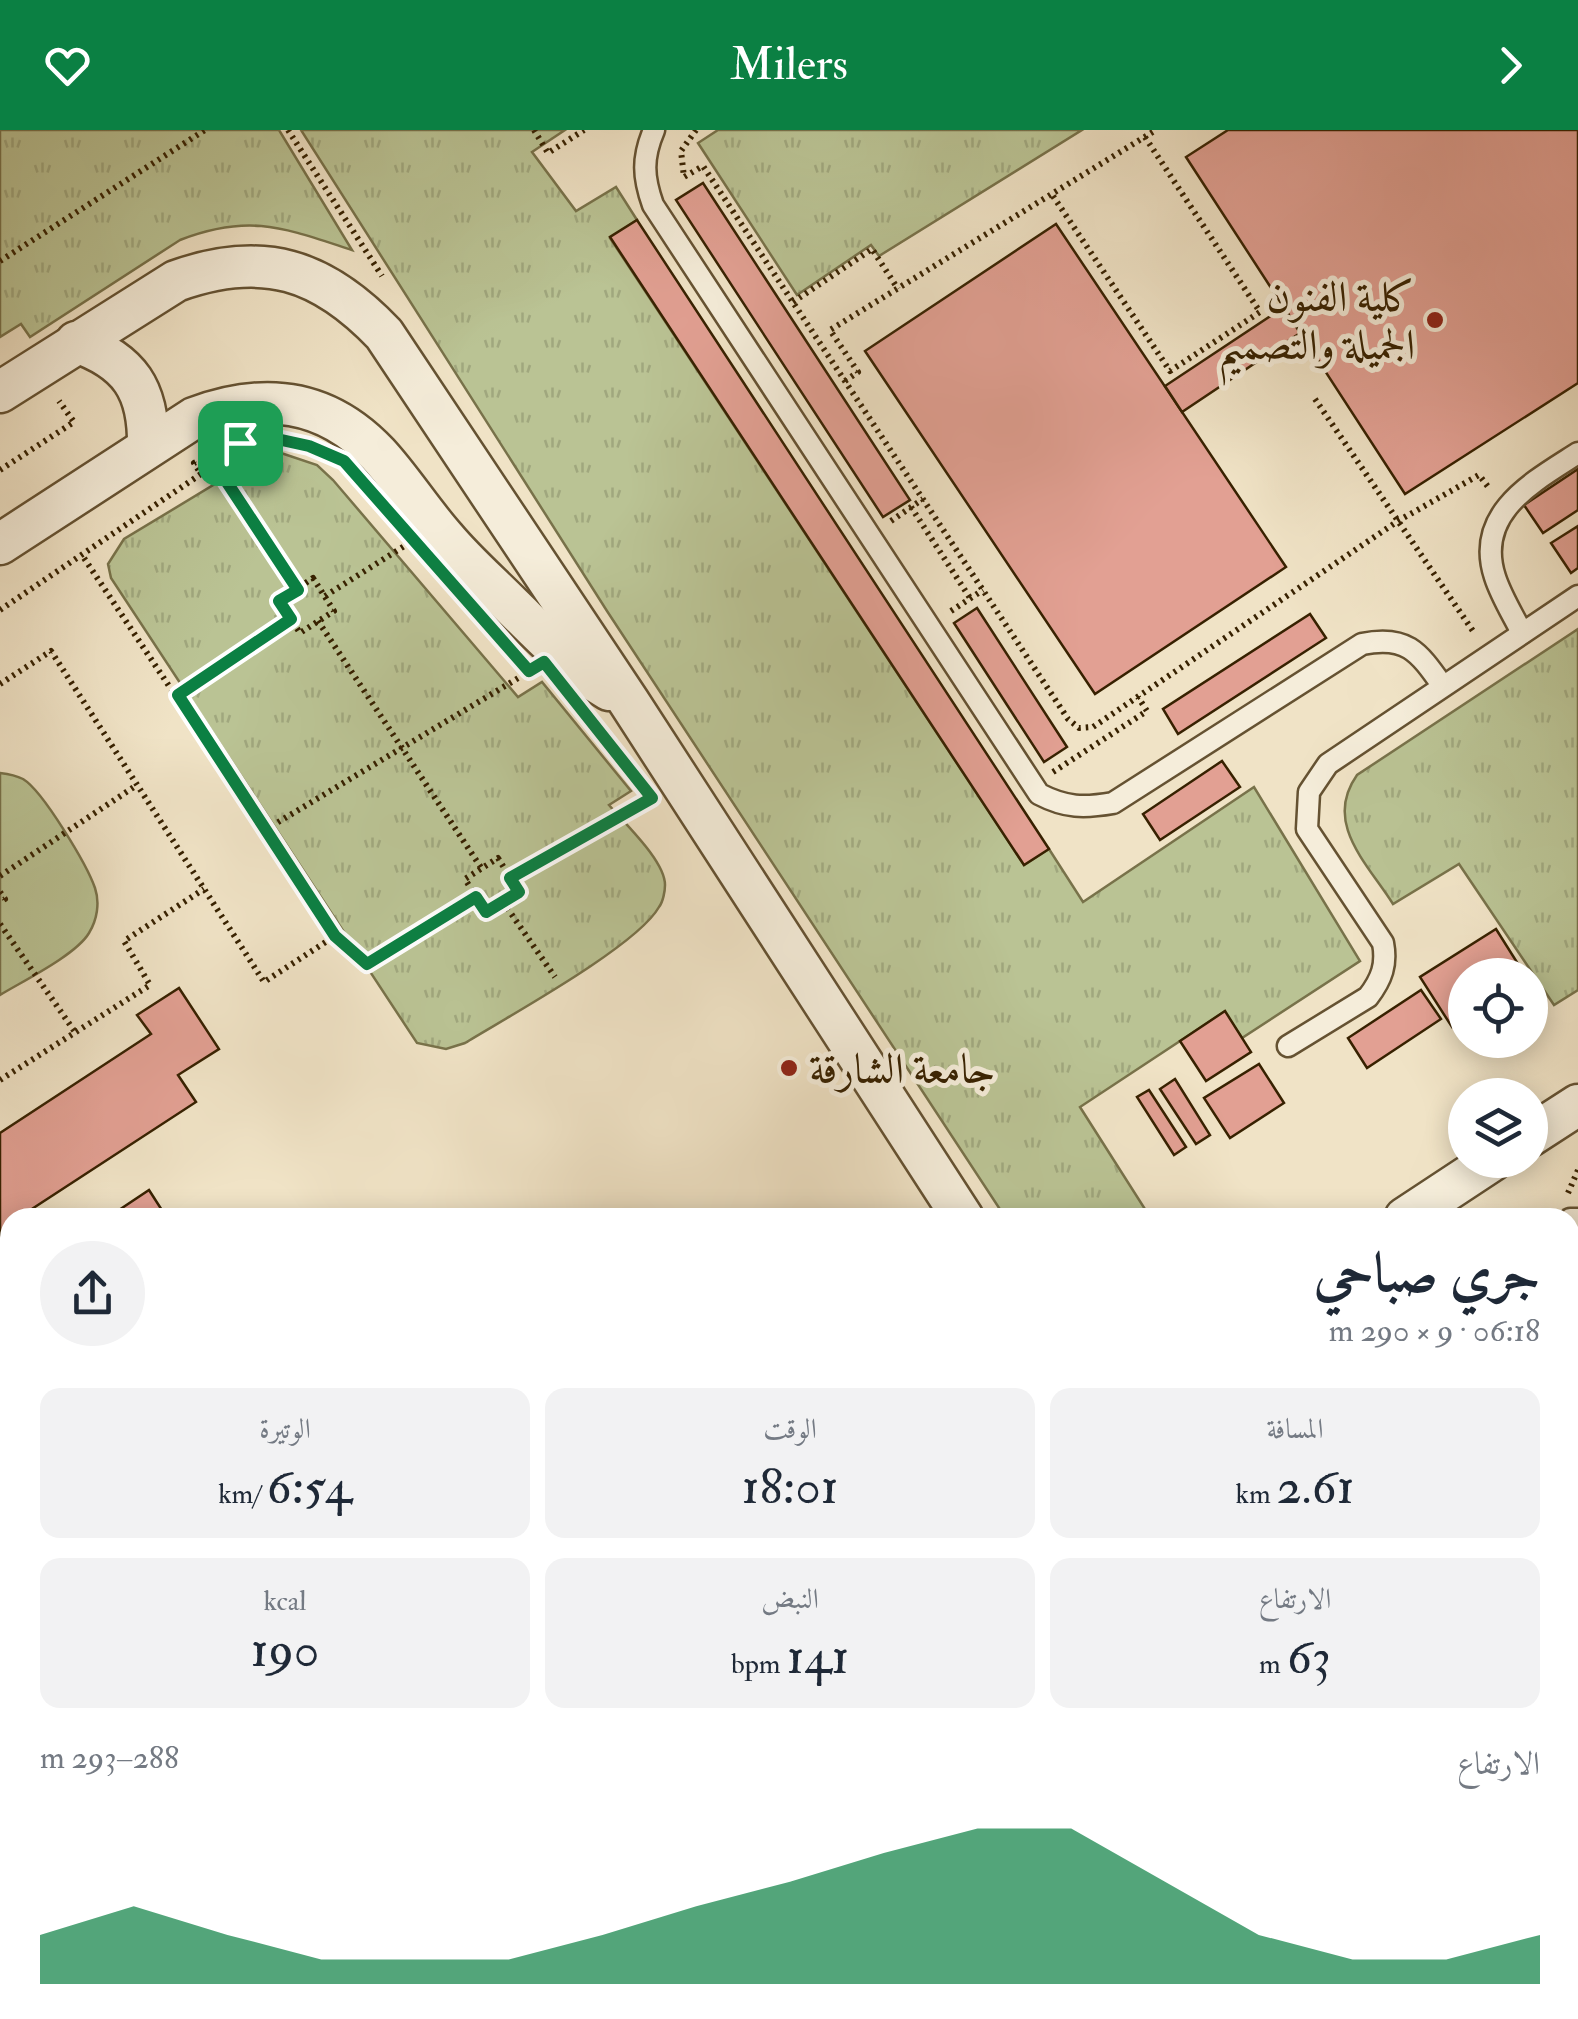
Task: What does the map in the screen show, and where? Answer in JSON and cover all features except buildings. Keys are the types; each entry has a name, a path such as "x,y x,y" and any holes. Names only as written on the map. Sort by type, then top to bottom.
{"street":[{"path":"0,392 176,281 221,268 278,268 322,282 344,297 384,334 629,702 957,1208"},
{"path":"76,342 103,352 125,369 140,392 149,419 148,446"},
{"path":"0,544 194,418 226,406 262,401 291,404 333,420 377,453 444,537 562,654 629,702"},
{"path":"1548,1124 1578,1105"},
{"path":"1424,1208 1467,1178"}],"lane":[{"path":"654,130 644,152 644,180 653,206 1040,794 1060,805 1085,808 1113,803 1362,644 1386,639 1404,644 1423,658 1442,686"},
{"path":"1522,633 1495,577 1490,551 1493,529 1505,508 1525,488 1578,453"},
{"path":"1288,1046 1368,996 1377,985 1386,957 1383,943 1307,829 1309,792 1328,764 1578,596"}],"path":[{"path":"0,261 205,130"},
{"path":"534,130 548,153 584,130"},
{"path":"696,130 681,151 684,177 703,166 1073,725 1093,727 1398,521 1478,475 1505,508"},
{"path":"845,380 858,372 830,330 1156,130"},
{"path":"1054,196 1170,370 1185,361 1260,312 1145,137"},
{"path":"793,302 872,250 898,289"},
{"path":"1316,399 1489,655"},
{"path":"0,470 74,422"},
{"path":"0,610 201,474 194,463 222,449"},
{"path":"209,455 298,590"},
{"path":"911,507 970,598"},
{"path":"325,596 415,539"},
{"path":"82,555 335,936 367,964 476,897"},
{"path":"313,578 325,596 334,610 300,633 279,601 313,578"},
{"path":"178,695 291,619"},
{"path":"318,621 482,869"},
{"path":"0,684 51,651 264,982 335,936"},
{"path":"516,656 529,671"},
{"path":"265,830 544,662"},
{"path":"1032,785 1147,711 1138,697"},
{"path":"510,878 652,798 640,783"},
{"path":"0,876 137,785"},
{"path":"498,858 510,878 519,892 486,912 465,879 498,858"},
{"path":"0,1080 150,985 124,942 204,889"},
{"path":"0,892 5,899 0,902"},
{"path":"503,902 555,977"},
{"path":"0,924 74,1032"}],"green space":[{"path":"0,130 279,130 352,250 267,227 247,225 205,232 180,240 30,337 21,324 0,337"},
{"path":"301,130 565,130 532,152 576,211 616,187 637,220 610,238 1024,865 1049,849 1083,902 1254,787 1360,961 1242,1038 1224,1012 1080,1107 1144,1208 999,1208 607,611"},
{"path":"718,130 1082,130 879,256 871,245 797,295 698,143"},
{"path":"278,452 317,465 333,480 518,697 542,682 631,791 609,805 652,854 663,875 665,887 660,905 626,941 465,1043 446,1049 417,1043 111,578 108,564 124,539 253,461"},
{"path":"1578,629 1578,990 1554,1005 1548,996 1548,958 1522,958 1459,864 1393,904 1361,858 1347,826 1348,793 1357,775"},
{"path":"0,773 23,779 42,798 83,863 95,888 97,905 94,923 82,941 61,959 0,995"}],"place":[{"name":"كلية الفنون الجميلة والتصميم","path":"1435,320"},
{"name":"جامعة الشارقة","path":"789,1068"}],"route":[{"path":"277,439 309,446 344,461 529,671 544,662 652,798 510,878 519,892 486,912 476,897 367,964 335,936 178,695 291,619 279,601 298,590 209,455 240,443 277,439"}]}
